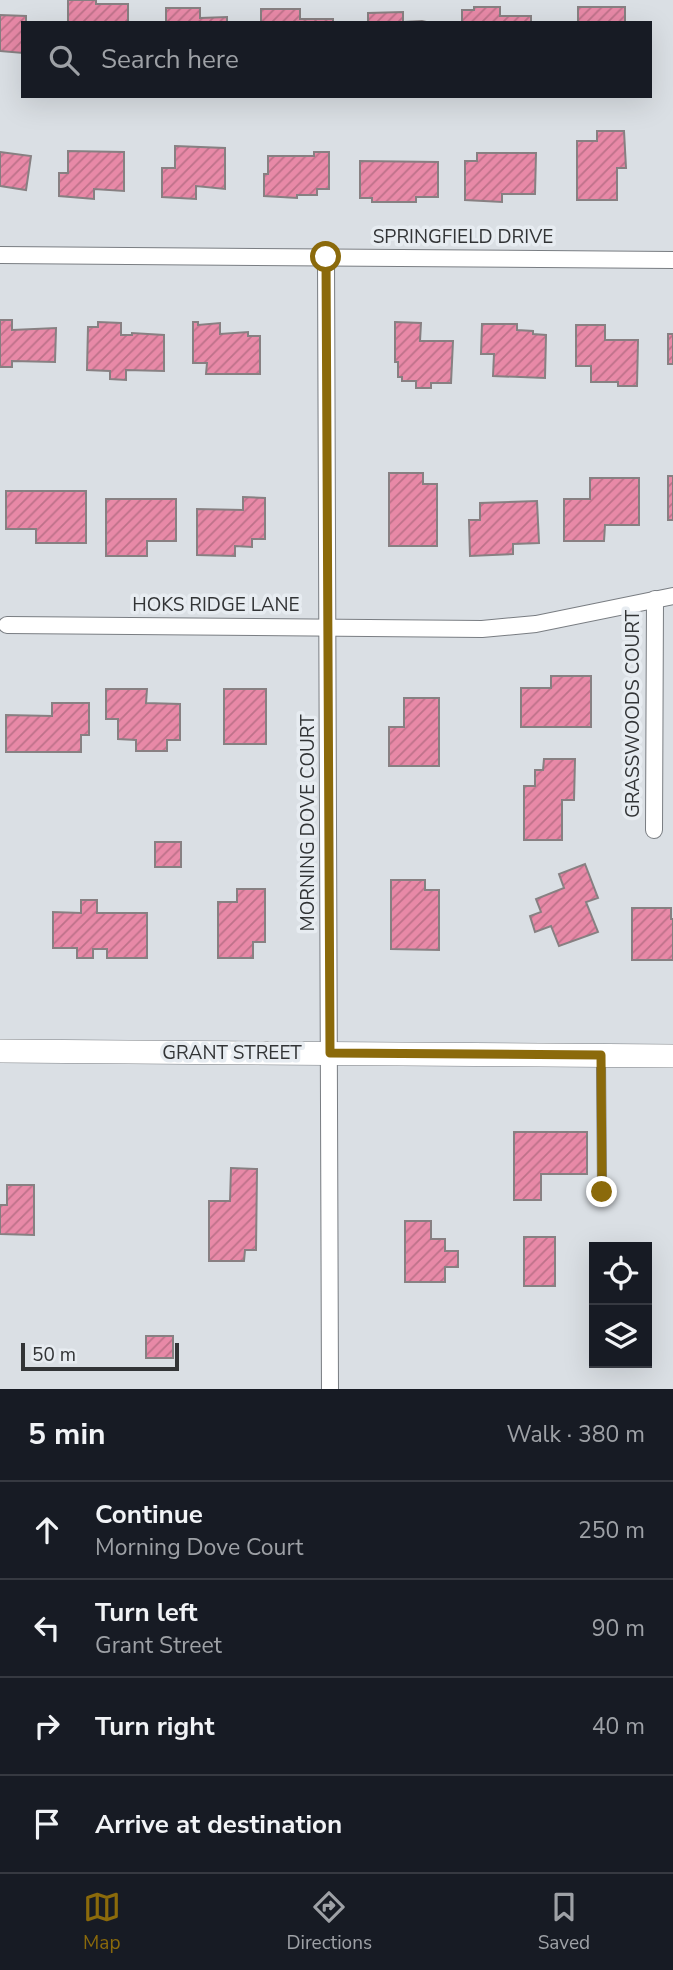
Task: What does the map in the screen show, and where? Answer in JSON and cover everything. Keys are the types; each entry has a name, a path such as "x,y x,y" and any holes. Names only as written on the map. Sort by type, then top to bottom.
{"street":[{"name":"SPRINGFIELD DRIVE","path":"0,255 673,260"},
{"name":"MORNING DOVE COURT","path":"326,257 330,1389"},
{"name":"HOKS RIDGE LANE","path":"7,625 482,629 536,624 673,596"},
{"name":"GRASSWOODS COURT","path":"653,830 654,599"},
{"name":"GRANT STREET","path":"0,1051 673,1056"}],"lane":[{"path":"601,1055 602,1192"}],"building":[{"path":"68,0 96,0 96,4 128,4 128,21 68,21"},
{"path":"474,7 500,7 500,16 531,16 531,21 462,21 462,10 474,10"},
{"path":"578,7 625,7 625,21 578,21"},
{"path":"166,8 200,8 200,18 227,17 227,21 166,21"},
{"path":"261,9 300,9 300,19 333,19 333,21 261,21"},
{"path":"403,12 403,21 368,21 368,13"},
{"path":"0,15 26,16 26,21 21,21 21,53 0,51"},
{"path":"597,131 624,131 626,168 617,168 617,200 577,200 577,141 597,141"},
{"path":"175,146 225,148 225,189 196,186 196,199 162,197 162,168 175,168"},
{"path":"68,151 124,152 124,191 94,189 94,199 59,196 59,173 68,173"},
{"path":"0,152 31,156 26,190 0,186"},
{"path":"314,152 329,152 329,189 317,189 317,195 297,195 297,198 264,196 264,174 268,174 268,156 314,156"},
{"path":"477,153 536,153 535,194 502,194 502,202 465,200 465,161 477,161"},
{"path":"360,161 438,162 438,197 416,197 416,202 372,202 372,198 360,198"},
{"path":"0,320 12,320 12,330 56,328 55,362 12,361 12,367 0,367"},
{"path":"98,322 121,323 121,335 164,335 164,371 126,370 126,380 110,379 110,371 87,370 88,327 98,327"},
{"path":"193,322 198,322 198,325 220,323 220,334 248,332 248,336 260,336 260,374 206,374 207,363 193,363"},
{"path":"395,322 421,323 420,341 453,341 451,383 431,383 431,388 416,388 416,381 402,381 402,377 398,377 398,362 395,362"},
{"path":"482,324 517,324 517,330 546,335 545,378 493,376 494,354 481,354"},
{"path":"576,325 605,325 605,340 638,340 637,386 618,386 618,382 591,382 591,366 576,366"},
{"path":"668,334 673,334 673,364 668,364"},
{"path":"389,473 423,473 423,484 437,484 437,546 389,546"},
{"path":"668,476 673,476 673,520 668,520"},
{"path":"590,478 639,478 639,525 605,525 604,541 564,541 564,499 590,499"},
{"path":"6,491 86,491 86,543 36,543 36,529 6,529"},
{"path":"243,497 265,498 265,539 252,539 252,547 235,546 235,556 197,555 197,509 243,510"},
{"path":"106,499 176,499 176,541 147,541 147,556 106,556"},
{"path":"537,501 539,543 513,544 513,554 470,556 469,520 480,520 480,503"},
{"path":"551,676 591,676 591,727 521,727 521,688 551,688"},
{"path":"106,689 147,689 146,703 180,704 180,740 167,740 167,751 136,751 136,740 118,739 118,719 106,719"},
{"path":"224,689 266,689 266,744 224,744"},
{"path":"404,698 439,698 439,766 389,766 389,727 404,727"},
{"path":"52,703 89,703 89,735 81,735 81,752 6,752 6,715 52,716"},
{"path":"544,759 575,759 574,800 562,800 562,840 524,840 524,786 535,786 535,770 543,770"},
{"path":"155,842 181,842 181,867 155,867"},
{"path":"585,864 598,898 586,902 598,932 559,946 551,926 535,932 530,916 541,912 536,899 564,888 559,874"},
{"path":"391,880 425,880 425,890 439,890 439,950 391,949"},
{"path":"237,889 265,889 265,942 253,942 253,958 218,958 218,902 237,902"},
{"path":"81,900 97,900 97,913 147,913 147,958 107,958 107,949 93,949 93,958 77,958 77,948 53,948 53,912 81,913"},
{"path":"632,908 671,908 673,960 632,960"},
{"path":"514,1132 587,1132 587,1174 541,1174 541,1200 514,1200"},
{"path":"231,1168 257,1169 256,1250 245,1250 244,1261 209,1261 209,1201 230,1201"},
{"path":"7,1185 34,1185 34,1235 0,1234 0,1205 7,1205"},
{"path":"405,1221 431,1221 431,1239 445,1239 445,1251 458,1251 458,1267 445,1267 445,1282 405,1282"},
{"path":"524,1237 555,1237 555,1286 524,1286"},
{"path":"146,1336 173,1336 173,1358 146,1358"}],"route":[{"path":"326,257 330,1053 601,1055 602,1192"}]}
